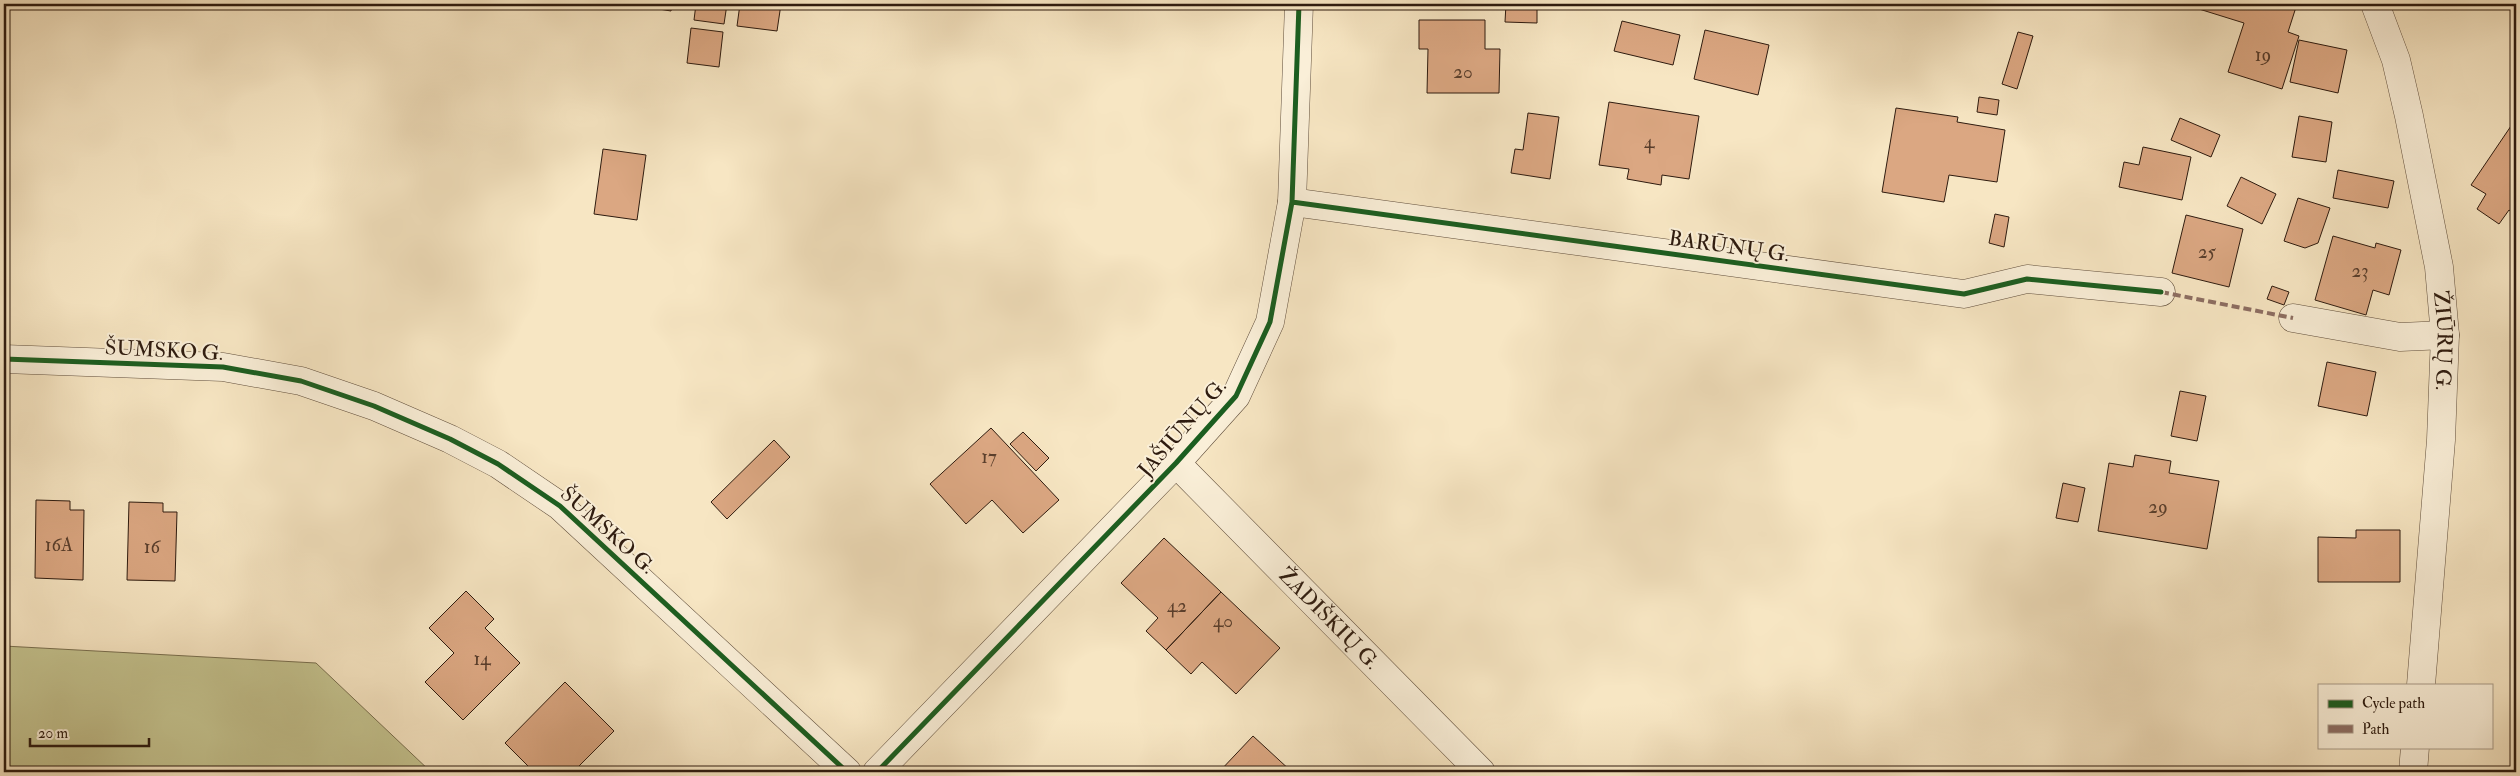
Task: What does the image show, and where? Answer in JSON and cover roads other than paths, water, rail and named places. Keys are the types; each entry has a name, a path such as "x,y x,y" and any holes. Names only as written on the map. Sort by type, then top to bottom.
{"street":[{"name":"JAŠIŪNŲ G.","path":"877,772 1176,463 1236,396 1270,322 1292,202 1298,4"},
{"name":"ŽIŪRŲ G.","path":"2375,4 2396,60 2409,116 2440,267 2445,336 2441,440 2420,684"},
{"name":"BARŪNŲ G.","path":"1292,202 1964,294 2027,279 2161,292"},
{"path":"2293,318 2400,338 2445,336"},
{"name":"ŠUMSKO G.","path":"4,360 223,367 301,381 374,406 450,439 498,464 560,506 846,772"},
{"name":"ŽADIŠKIŲ G.","path":"1176,463 1481,772"},
{"path":"2413,772 2415,748"}]}
